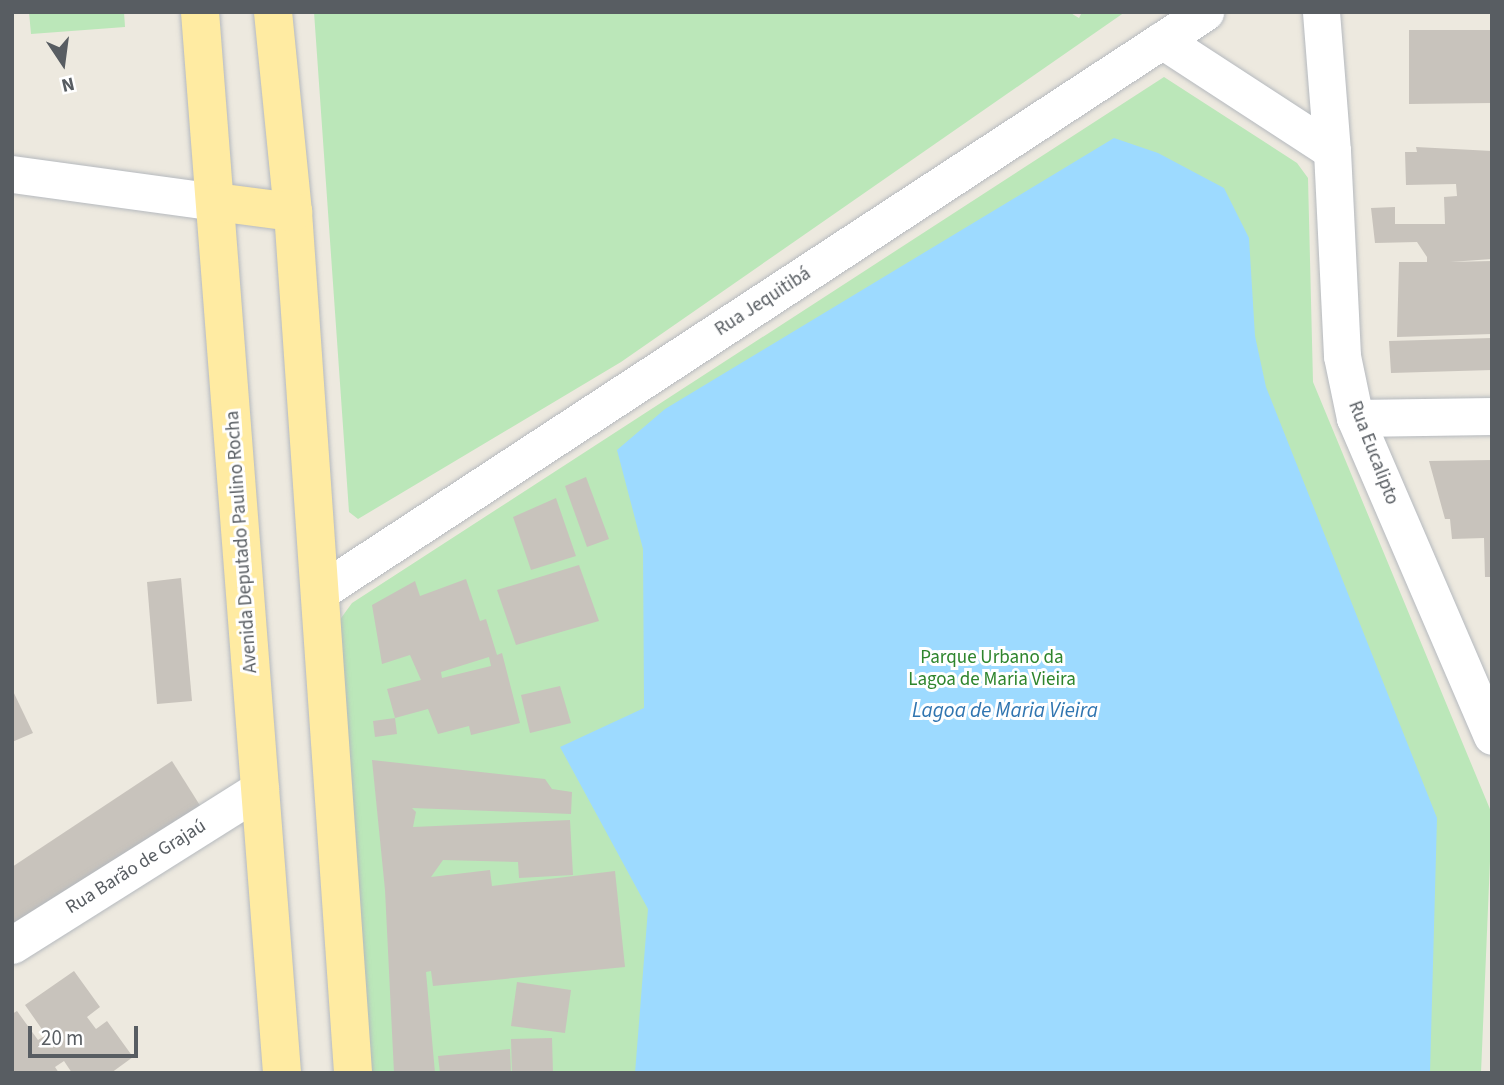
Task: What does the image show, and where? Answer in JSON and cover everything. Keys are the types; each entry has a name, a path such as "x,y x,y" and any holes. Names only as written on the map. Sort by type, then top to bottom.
{"main road":[{"name":"Avenida Deputado Paulino Rocha","path":"200,12 260,789 275,1069"},
{"path":"273,12 293,212 354,1073"},
{"path":"216,202 293,212"}],"street":[{"name":"Rua Jequitibá","path":"321,591 1205,12"},
{"name":"Rua Eucalipto","path":"1321,12 1332,151 1342,356 1355,418 1492,736"},
{"path":"1162,40 1332,151"},
{"path":"12,174 216,202"},
{"path":"1355,418 1492,416"},
{"name":"Rua Barão de Grajaú","path":"12,945 260,789"}],"green space":[{"path":"29,12 124,12 125,27 31,34"},
{"path":"314,12 1069,12 1079,18 1082,12 1125,12 621,362 358,519 349,512"},
{"name":"Lagoa de Maria Vieira","path":"1164,77 1297,163 1308,178 1313,382 1492,814 1481,1073 371,1073 336,625 352,603"}],"water":[{"name":"Lagoa de Maria Vieira","path":"1114,138 1158,153 1224,188 1249,238 1255,336 1266,387 1437,818 1430,1073 635,1073 648,909 560,747 644,708 643,549 617,450 665,409"}],"building":[{"path":"1409,30 1492,30 1492,103 1409,104"},
{"path":"1416,147 1492,151 1492,259 1450,262 1492,261 1492,334 1397,337 1399,262 1427,262 1427,257 1417,242 1375,243 1371,208 1395,207 1395,224 1445,224 1444,197 1457,196 1456,184 1406,185 1405,152 1417,152"},
{"path":"1492,338 1492,370 1391,373 1389,341"},
{"path":"1492,460 1492,577 1485,577 1484,538 1452,539 1450,519 1445,519 1429,461"},
{"path":"586,477 609,539 587,547 565,486"},
{"path":"556,498 576,556 531,570 513,517"},
{"path":"579,565 599,621 516,645 497,590"},
{"path":"181,578 192,701 157,704 147,582"},
{"path":"466,579 480,621 486,619 497,655 502,653 520,723 471,735 469,726 438,734 428,709 395,718 387,689 421,680 410,655 382,664 372,605 415,581 420,596","holes":["489,657 491,666 442,678 441,672"]},
{"path":"560,686 571,723 530,733 521,695"},
{"path":"12,689 33,733 12,742"},
{"path":"395,718 397,734 375,737 373,721"},
{"path":"372,760 545,779 552,789 572,792 571,814 412,808 416,812 413,827 570,820 573,875 519,878 518,862 443,860 431,877 490,870 492,886 615,871 625,967 433,986 431,971 426,972 435,1073 394,1073 385,890"},
{"path":"172,761 201,807 12,939 12,867"},
{"path":"74,971 100,1007 87,1017 96,1029 107,1021 133,1057 111,1073 72,1073 64,1061 55,1067 59,1073 12,1073 12,1014 17,1011 38,1040 46,1035 25,1005"},
{"path":"517,982 571,990 565,1033 511,1026"},
{"path":"552,1038 553,1073 512,1073 511,1039"},
{"path":"510,1049 511,1073 440,1073 438,1056"}],"park label":[{"name":"Parque Urbano da Lagoa de Maria Vieira","path":"992,669"}]}
